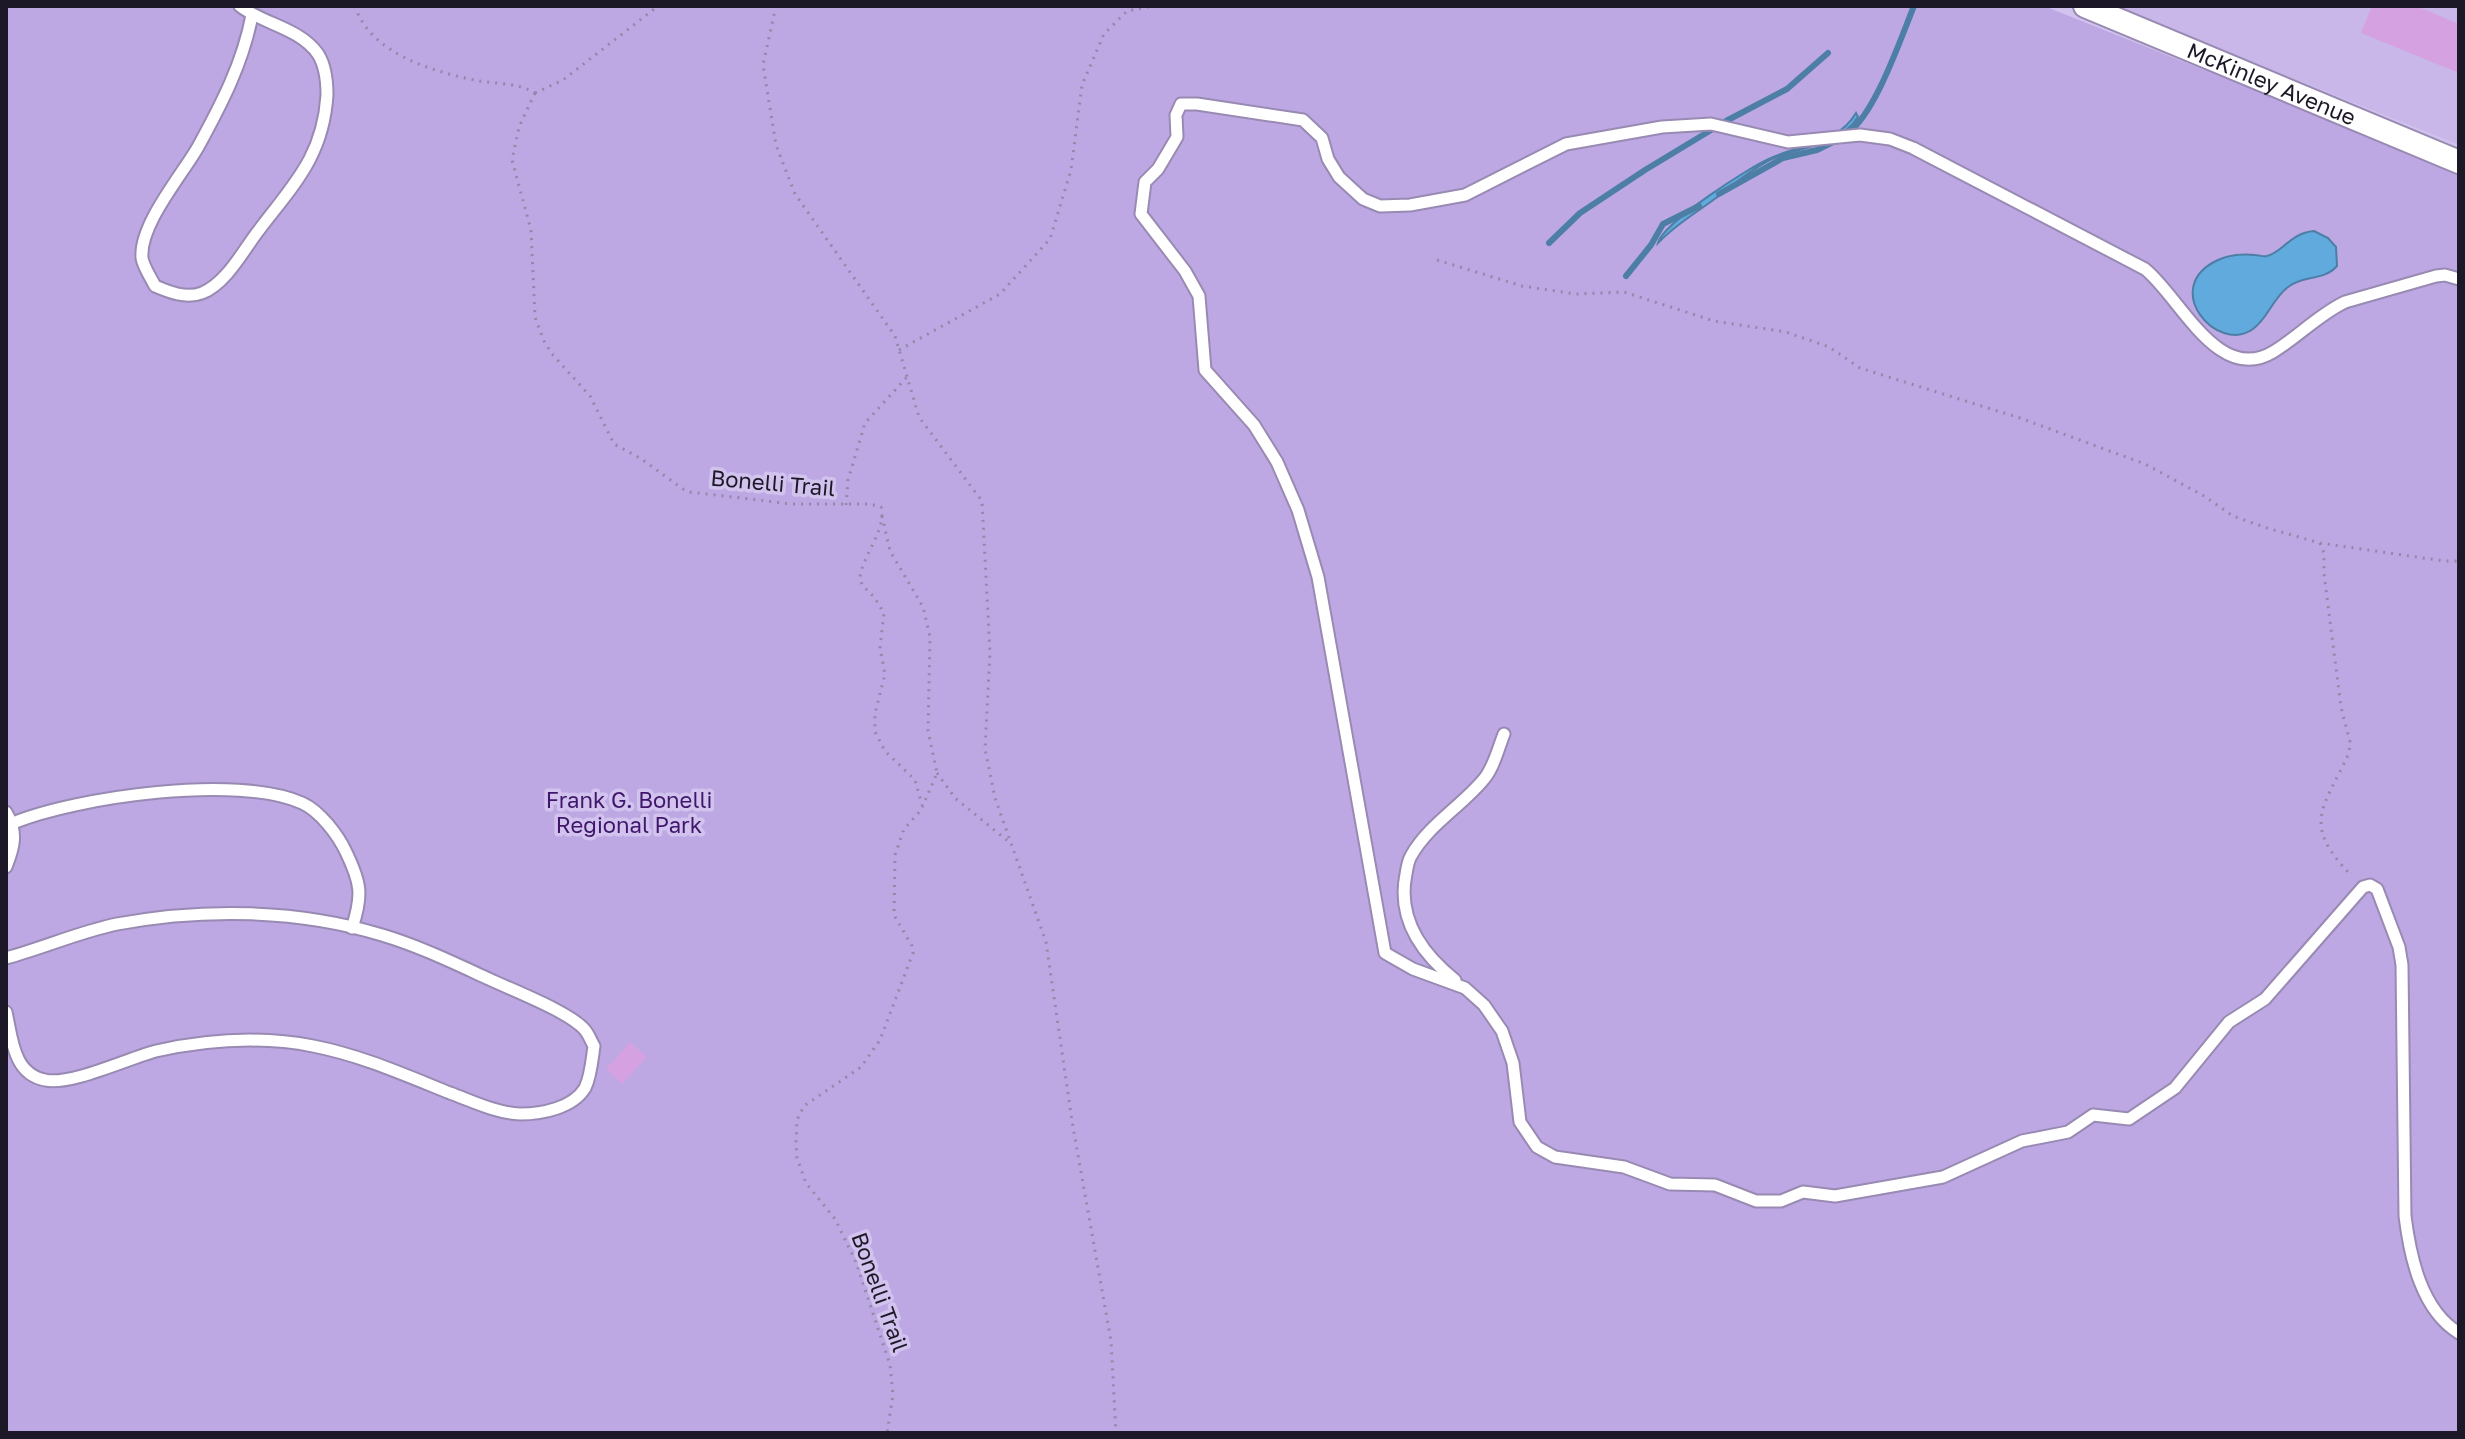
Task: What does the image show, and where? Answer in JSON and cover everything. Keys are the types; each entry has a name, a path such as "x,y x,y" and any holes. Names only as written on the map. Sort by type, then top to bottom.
{"street":[{"name":"McKinley Avenue","path":"2085,6 2459,162"}],"lane":[{"path":"240,6 252,15 296,34 318,54 328,81 325,120 313,158 225,275 202,293 176,295 155,286 142,258 147,230 197,148 236,73 252,15"},
{"path":"1465,988 1413,969 1385,953 1318,577 1298,510 1277,462 1254,425 1205,370 1199,296 1185,271 1141,214 1145,182 1158,169 1177,137 1176,115 1181,104 1303,120 1322,138 1328,159 1339,177 1363,199 1380,206 1410,205 1465,195 1566,144 1662,127 1711,124 1788,142 1860,135 1890,139 1913,148 2145,269 2160,281 2199,333 2218,349 2249,361 2261,359 2276,350 2345,302 2436,276 2459,279"},
{"path":"1504,734 1485,778 1409,857 1404,881 1404,908 1412,931 1444,971 1484,1005 1502,1031 1513,1063 1520,1122 1537,1147 1555,1157 1624,1167 1670,1184 1715,1185 1756,1201 1781,1201 1803,1192 1835,1196 1943,1177 2022,1141 2068,1132 2093,1115 2129,1119 2175,1088 2229,1022 2265,999 2363,887 2370,885 2377,889 2399,947 2402,965 2405,1216 2409,1247 2433,1308 2459,1333"},
{"path":"13,823 71,806 189,790 231,790 275,795 304,803 334,834 356,873 361,893 352,928"},
{"path":"6,812 13,823 15,844 6,867"},
{"path":"6,958 115,925 197,914 276,916 382,935 433,954 569,1017 584,1029 594,1046 585,1088 566,1106 519,1114 487,1107 345,1052 307,1045 252,1041 195,1044 154,1052 68,1079 46,1081 28,1073 19,1063 6,1012"}],"path":[{"path":"355,6 363,26 375,39 414,60 454,74 535,93 563,80 658,6"},
{"path":"776,6 763,65 776,145 795,194 895,336 919,417 982,501 990,652 985,749 995,798 1046,942 1072,1121 1111,1341 1116,1433"},
{"path":"899,350 1000,294 1050,239 1071,170 1082,85 1104,34 1127,11 1153,6"},
{"name":"Bonelli Trail","path":"535,93 519,127 512,160 531,230 535,317 552,354 590,396 614,444 690,492 792,504 876,505 881,507 882,516"},
{"path":"1437,260 1522,286 1576,294 1624,292 1714,321 1786,332 1829,347 1860,368 2020,418 2145,464 2204,496 2233,516 2287,535 2320,543 2459,561"},
{"path":"846,505 848,480 865,423 907,377"},
{"path":"882,516 890,551 912,587 928,623 928,731 937,773 955,798 1010,843"},
{"path":"882,516 860,577 862,585 884,613 880,648 885,674 875,713 875,732 885,751 915,780 922,805"},
{"path":"2320,543 2324,553 2341,707 2350,742 2349,753 2320,816 2321,831 2333,856 2363,887"},
{"name":"Bonelli Trail","path":"887,1433 893,1395 890,1365 852,1252 835,1219 806,1183 799,1167 796,1129 804,1106 867,1060 880,1040 911,963 912,946 892,906 895,855 904,829 922,805 937,773"}],"shaded area":[{"path":"2113,6 2459,6 2459,145"}],"green space":[{"name":"Frank G. Bonelli Regional Park","path":"6,6 2044,6 2459,172 2459,1433 6,1433"}],"water":[{"path":"1856,113 1858,117 1841,134 1764,163 1679,224 1658,243 1663,234 1690,210 1745,172 1783,153 1829,137"},
{"path":"2314,231 2328,238 2336,247 2337,266 2326,274 2288,287 2253,329 2239,335 2224,333 2211,326 2200,314 2194,301 2194,286 2201,272 2227,257 2267,256 2299,235"}],"building":[{"path":"2372,6 2416,6 2459,24 2459,73 2361,33"},
{"path":"630,1042 647,1057 622,1084 606,1069"}],"waterway":[{"path":"1848,133 1877,93 1914,6"},
{"path":"1549,243 1580,213 1726,121 1787,89 1828,53"},
{"path":"1719,194 1783,158 1817,150 1835,141"},
{"path":"1626,276 1663,224 1699,206"}]}
